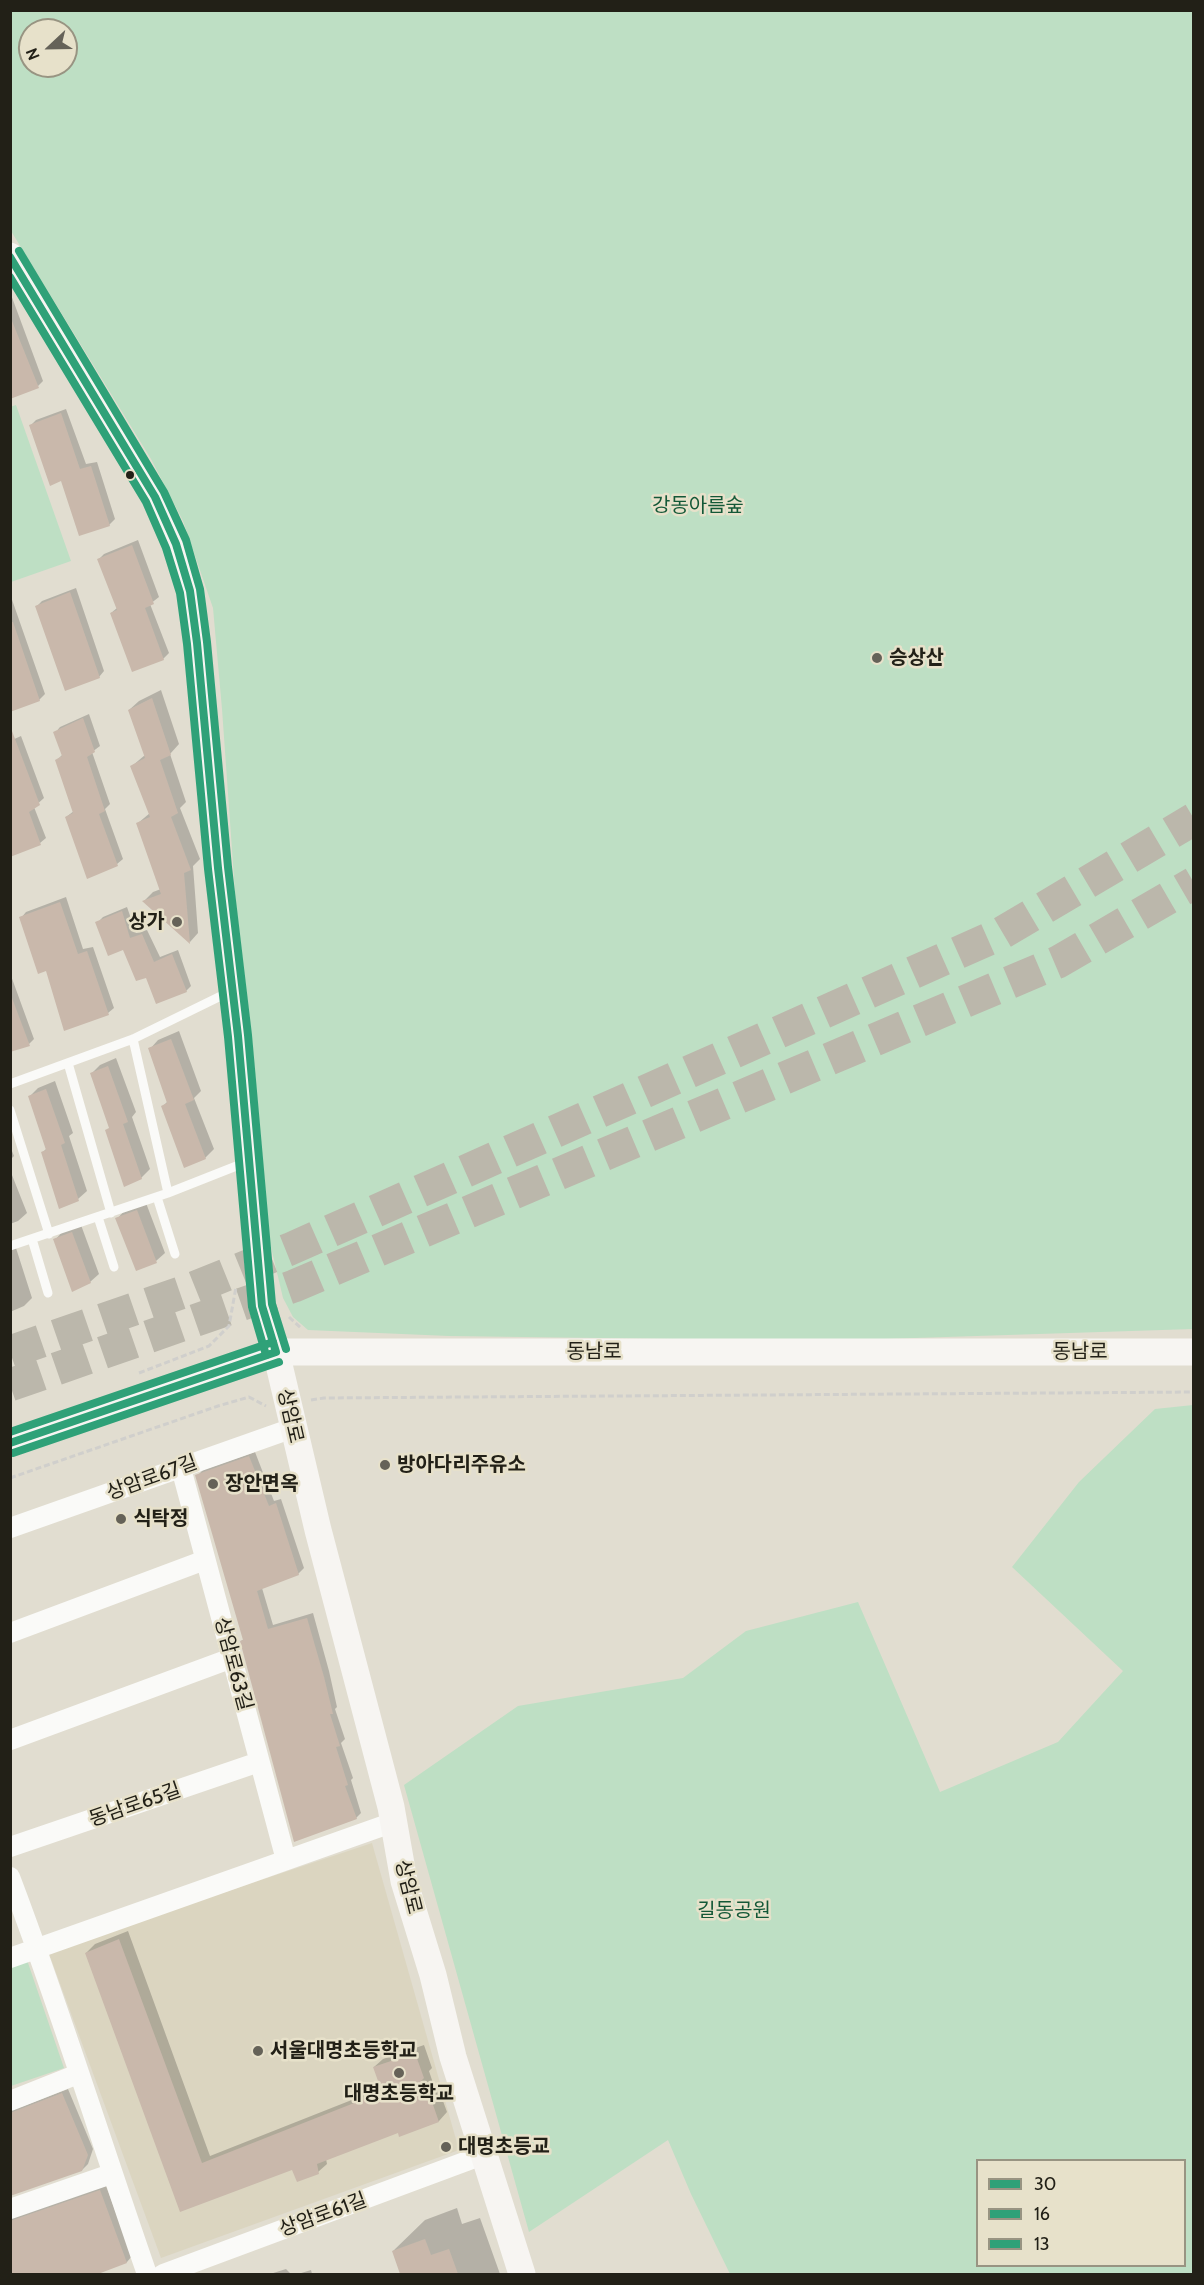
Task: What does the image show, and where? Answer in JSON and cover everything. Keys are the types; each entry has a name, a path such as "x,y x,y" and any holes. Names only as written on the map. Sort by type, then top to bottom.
{"main road":[{"name":"상암로","path":"10,256 155,497 176,544 189,591 197,642 231,991 238,1036 262,1306 276,1352 283,1413 394,1822 404,1881 433,1975 453,2057 522,2274"},
{"name":"동남로","path":"10,1443 276,1352 1194,1352"}],"street":[{"name":"상암로67길","path":"10,1528 181,1468 283,1413"},
{"name":"상암로63길","path":"181,1468 286,1860"},
{"path":"10,1633 205,1560"},
{"path":"10,1740 232,1658"},
{"name":"동남로65길","path":"10,1847 260,1762"},
{"path":"10,1958 394,1822"},
{"path":"10,1877 37,1949 111,2174 147,2274"},
{"path":"10,2101 78,2074"},
{"name":"상암로61길","path":"163,2274 483,2155"},
{"path":"10,2209 111,2174"}],"lane":[{"path":"10,1084 133,1039 231,991"},
{"path":"133,1039 168,1193"},
{"path":"68,1063 111,1213"},
{"path":"10,1110 49,1234"},
{"path":"10,1246 157,1197 244,1163"},
{"path":"157,1197 175,1254"},
{"path":"98,1217 114,1267"},
{"path":"32,1239 48,1293"}],"path":[{"path":"209,1346 229,1326 238,1280"},
{"path":"283,1312 306,1332"},
{"path":"10,1478 249,1397 283,1413 324,1398 1194,1392"}],"shaded area":[{"name":"서울대명초등학교","path":"372,1843 459,2150 161,2258 48,1951"}],"green space":[{"name":"강동아름숲","path":"10,11 1193,11 1193,1329 822,1341 449,1336 308,1330 293,1317 283,1298 266,1226 245,1033 213,608 183,521 151,459 11,231"},
{"path":"16,405 71,561 11,582 10,407"},
{"name":"길동공원","path":"1193,1405 1193,2274 730,2274 691,2194 668,2140 529,2232 404,1785 518,1706 683,1678 746,1631 858,1602 940,1792 1058,1742 1123,1671 1012,1567 1079,1482 1155,1409"},
{"path":"27,1960 64,2068 11,2086 11,1966"}],"building":[{"path":"10,316 39,388 10,399"},
{"path":"61,413 80,469 91,466 110,526 79,536 61,481 50,486 29,425"},
{"path":"132,545 154,604 145,608 164,660 132,672 110,613 117,610 97,559"},
{"path":"70,592 100,678 65,691 35,606"},
{"path":"10,622 13,622 40,701 10,712"},
{"path":"152,698 171,755 160,760 178,813 171,817 191,870 184,873 190,944 142,901 161,894 136,823 150,817 130,766 145,758 128,710"},
{"path":"83,718 95,752 87,757 105,811 99,814 118,866 87,879 65,817 73,813 55,760 62,756 53,732"},
{"path":"12,731 40,805 29,812 41,845 10,857"},
{"path":"60,902 78,954 87,951 109,1015 64,1031 46,971 38,974 19,917"},
{"path":"122,911 130,938 142,934 154,962 172,954 187,992 156,1004 146,978 136,981 123,950 108,956 95,922"},
{"path":"10,998 12,998 30,1046 10,1052"},
{"path":"171,1039 194,1100 185,1104 206,1159 184,1168 161,1106 167,1103 148,1048"},
{"path":"108,1066 128,1122 123,1124 142,1179 124,1187 105,1130 109,1128 90,1073"},
{"path":"46,1089 65,1143 61,1145 79,1201 59,1209 41,1152 46,1150 28,1096"},
{"path":"137,1210 157,1263 136,1271 115,1218"},
{"path":"72,1232 91,1283 72,1292 53,1239"},
{"path":"249,1456 269,1506 276,1503 299,1575 257,1591 268,1629 307,1618 333,1714 330,1714 340,1746 336,1747 348,1785 345,1786 357,1819 294,1842 240,1641 243,1640 195,1475"},
{"name":"대명초등학교","path":"119,1939 202,2163 382,2092 373,2067 415,2053 424,2078 421,2081 426,2097 431,2099 439,2122 399,2137 398,2133 317,2164 319,2174 297,2182 292,2170 180,2212 85,1953"},
{"path":"62,2093 88,2155 82,2171 10,2196 10,2113"},
{"path":"100,2190 127,2263 98,2274 10,2274 10,2221"},
{"path":"425,2239 431,2255 449,2249 458,2274 400,2274 392,2251"}],"tunnel":[{"path":"10,1352 186,1291 290,1249 1000,934 1194,819"},
{"path":"10,1385 294,1286 1058,962 1194,883"}],"transit line":[{"name":"13","path":"19,251 164,492 186,540 200,589 228,867 248,1035 272,1304 286,1349"},
{"name":"30","path":"10,257 155,497 176,544 190,591 218,868 238,1036 262,1306 276,1352"},
{"name":"16","path":"10,277 146,502 166,548 180,593 187,644 208,869 228,1037 252,1307 266,1355"},
{"name":"13","path":"10,1432 273,1342"},
{"name":"30","path":"10,1443 276,1352"},
{"name":"16","path":"13,1453 279,1362"}],"place":[{"name":"승상산","path":"877,658"},
{"name":"상가","path":"177,922"},
{"name":"방아다리주유소","path":"385,1465"},
{"name":"장안면옥","path":"213,1484"},
{"name":"식탁정","path":"121,1519"},
{"name":"서울대명초등학교","path":"258,2051"},
{"name":"대명초등학교","path":"399,2073"},
{"name":"대명초등교","path":"446,2147"}]}
